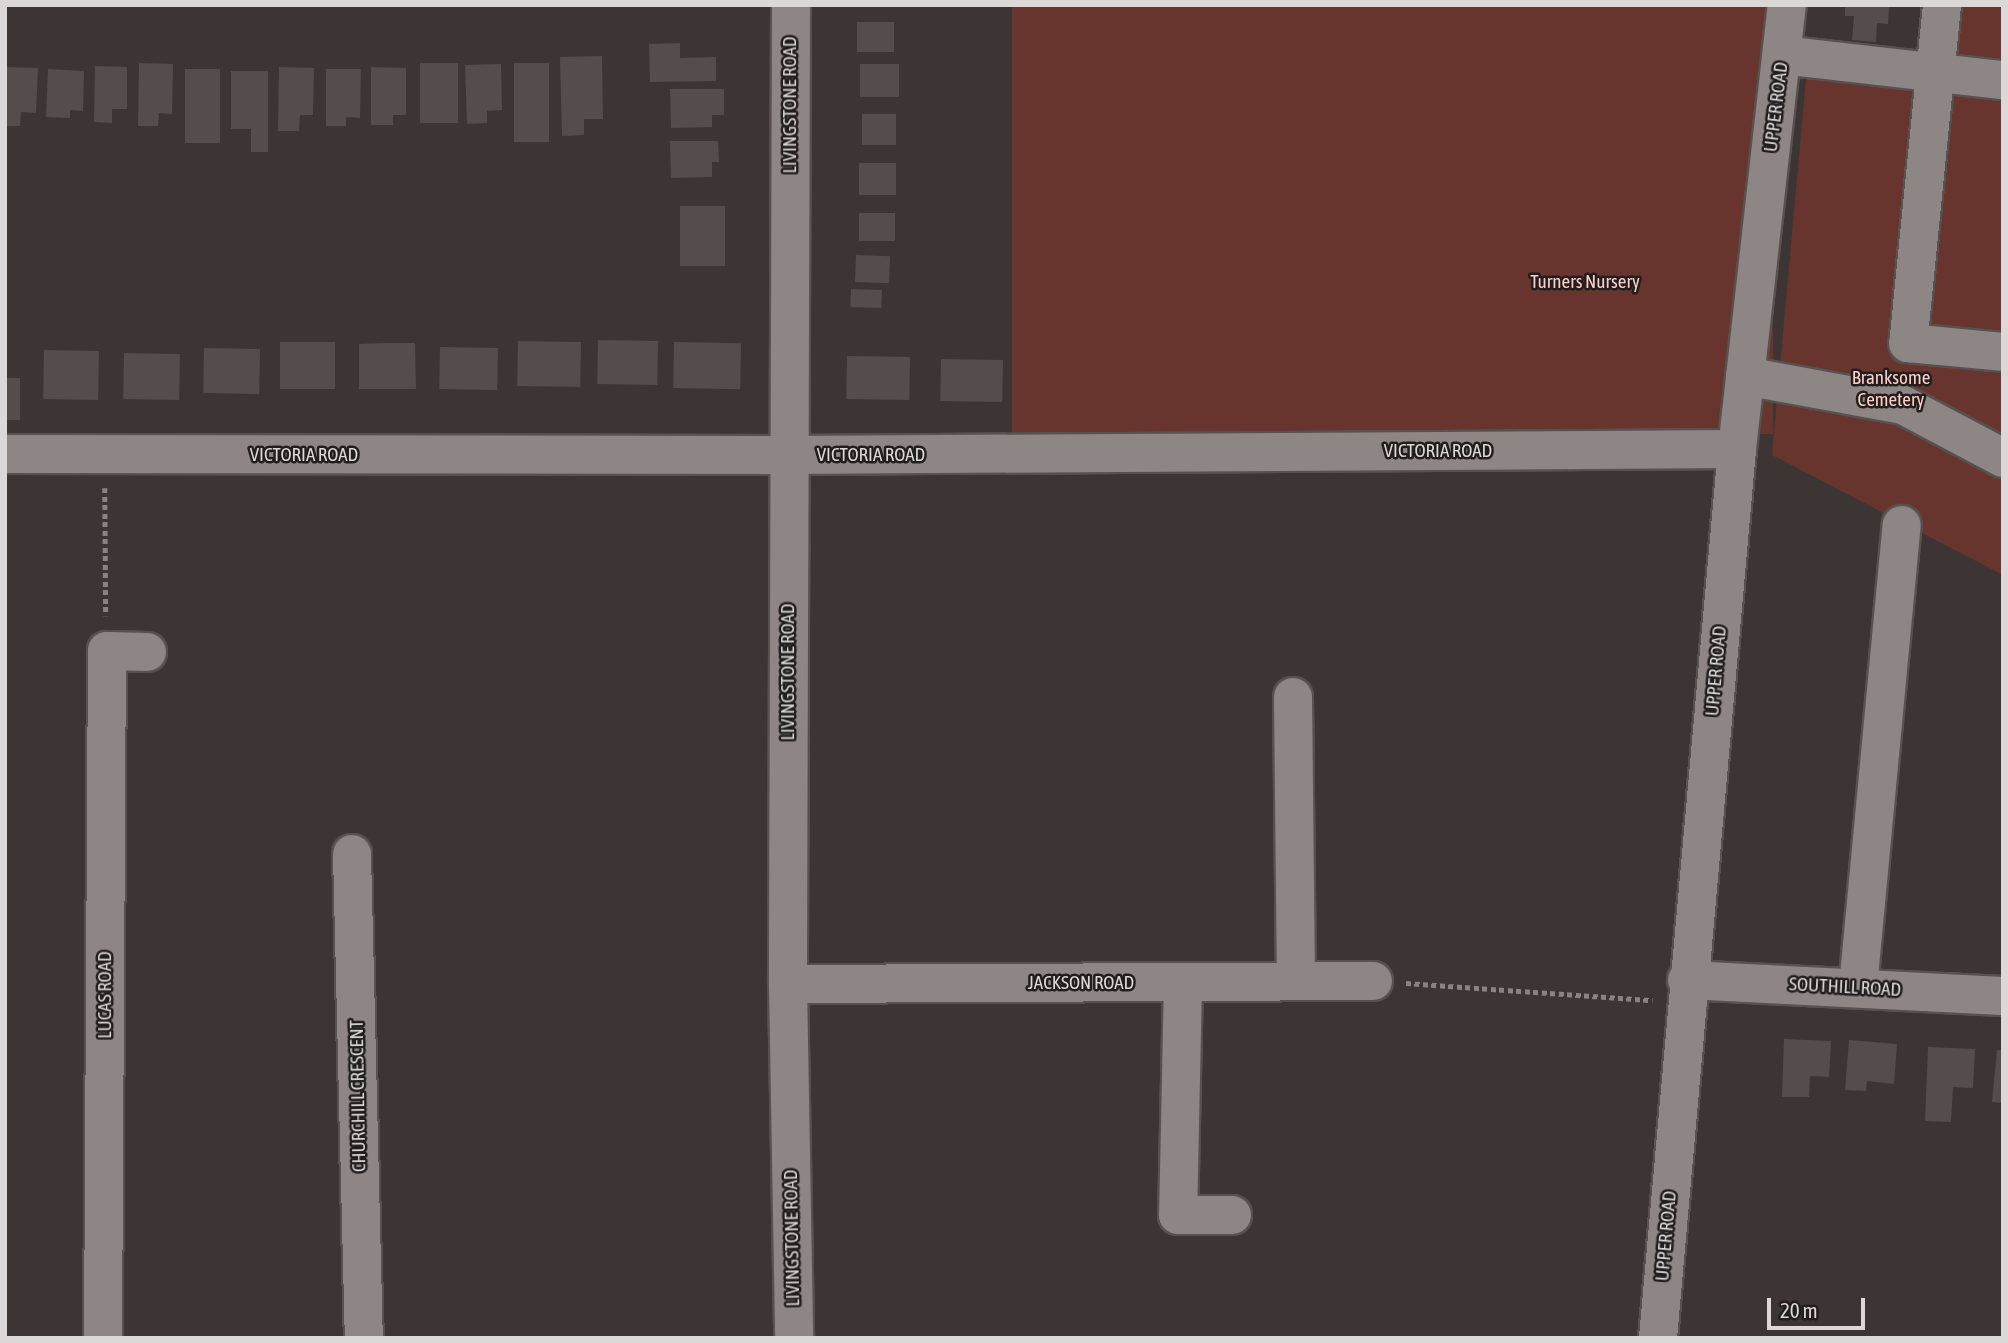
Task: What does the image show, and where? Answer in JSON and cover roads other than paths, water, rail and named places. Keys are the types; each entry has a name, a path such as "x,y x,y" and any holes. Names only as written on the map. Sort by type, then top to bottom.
{"street":[{"name":"LIVINGSTONE ROAD","path":"791,5 788,984 794,1338"},
{"name":"UPPER ROAD","path":"1658,1338 1737,449 1787,5"},
{"path":"1942,5 1908,343 2003,352"},
{"path":"1782,55 2003,80"},
{"path":"1745,376 1903,405 2003,458"},
{"name":"VICTORIA ROAD","path":"5,454 788,455 1737,449"},
{"path":"1858,987 1902,525"},
{"name":"LUCAS ROAD","path":"103,1338 107,651 147,652"},
{"path":"1293,697 1296,981"},
{"name":"CHURCHILL CRESCENT","path":"352,854 364,1338"},
{"name":"JACKSON ROAD","path":"788,984 1373,981"},
{"path":"1182,982 1178,1215 1232,1215"},
{"name":"SOUTHILL ROAD","path":"1687,991 1858,987 2003,996"}],"park label":[{"name":"Turners Nursery","path":"1585,282"},
{"name":"Branksome Cemetery","path":"1891,389"}]}
